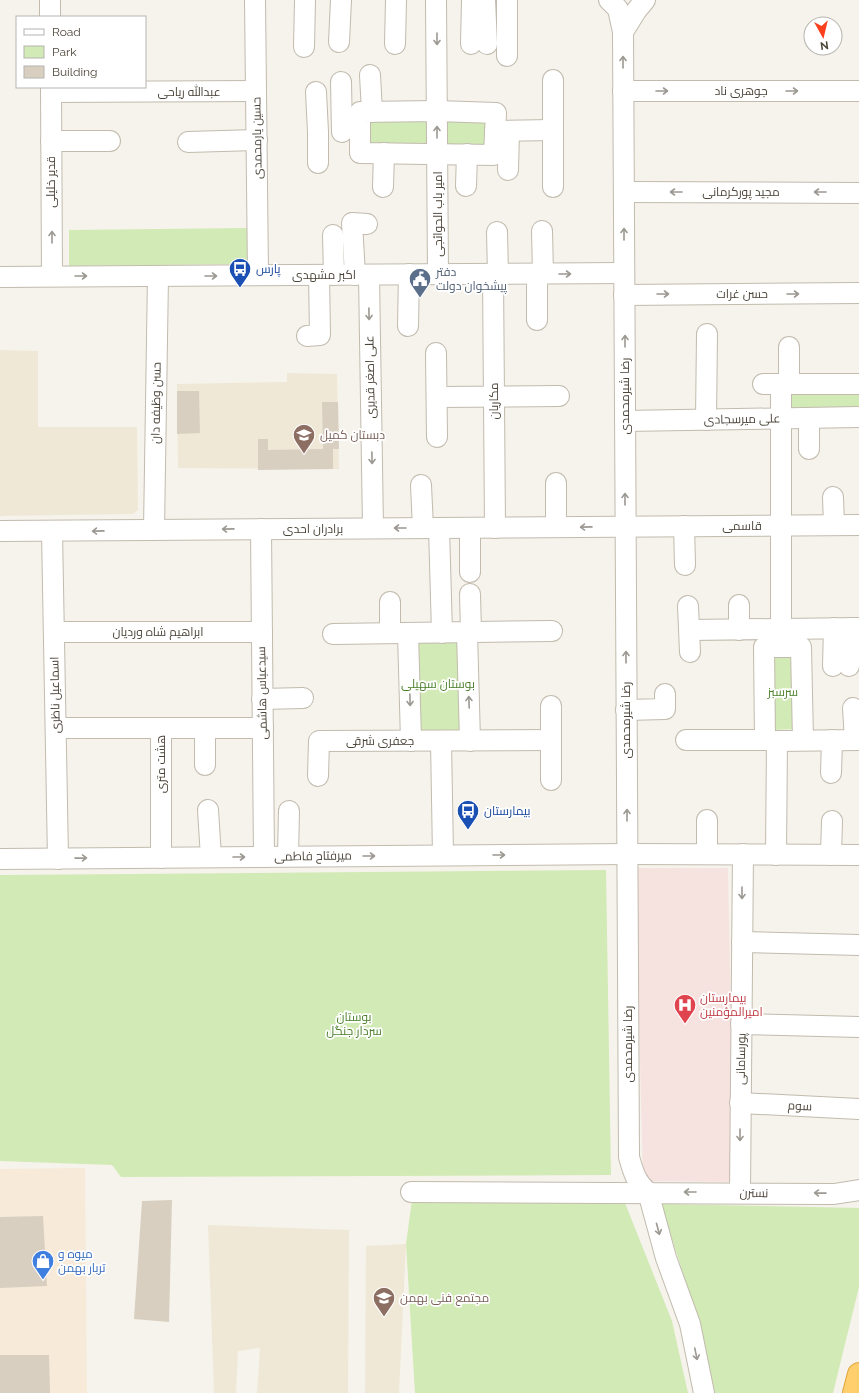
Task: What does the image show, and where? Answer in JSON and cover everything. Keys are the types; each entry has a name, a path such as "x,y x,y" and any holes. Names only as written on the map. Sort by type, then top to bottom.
{"highway":[{"path":"854,1393 859,1374"}],"street":[{"path":"50,0 50,16"},
{"name":"حسین یارمحمدی","path":"255,0 258,275"},
{"path":"305,0 310,46 318,0"},
{"path":"339,42 341,0"},
{"path":"395,44 396,0"},
{"path":"436,0 437,111"},
{"path":"472,0 479,44 485,0"},
{"path":"507,0 507,56"},
{"name":"رضا شیرمحمدی","path":"609,0 618,9 623,32 629,1157 634,1174 641,1186 648,1192 666,1258 690,1324 704,1393"},
{"path":"623,32 636,10 645,0"},
{"path":"370,74 372,112"},
{"path":"553,80 553,187"},
{"path":"341,82 351,131 360,153 494,155 502,131"},
{"name":"عبدالله ریاحی","path":"51,89 256,91"},
{"name":"قدیر خلیلی","path":"51,89 52,276"},
{"name":"جوهری ناد","path":"623,90 859,91"},
{"path":"316,92 318,164"},
{"path":"351,131 360,112 437,111 496,113 502,131 508,170"},
{"name":"امیر باب الحوائجی","path":"437,111 438,274"},
{"path":"502,131 553,130"},
{"path":"318,132 351,131"},
{"path":"188,142 257,140"},
{"path":"51,141 110,141"},
{"path":"383,187 384,153"},
{"path":"466,186 467,154"},
{"name":"مجید پورکرمانی","path":"624,192 859,192"},
{"name":"علی اصغر قدیری","path":"367,224 352,223 362,275 373,528"},
{"path":"537,320 542,231"},
{"name":"مکاریان","path":"495,528 494,396 495,274 497,232"},
{"path":"319,336 333,235"},
{"name":"اکبر مشهدی","path":"0,277 624,273"},
{"path":"408,274 408,326"},
{"name":"حسن وظیفه دان","path":"154,530 158,276"},
{"name":"حسن غرات","path":"624,295 859,293"},
{"path":"706,420 707,334"},
{"path":"782,638 781,418 778,384 789,347"},
{"path":"436,353 437,437"},
{"path":"778,384 859,384"},
{"path":"437,397 560,396"},
{"name":"علی میرسجادی","path":"625,421 859,417"},
{"path":"809,418 809,449"},
{"path":"556,483 556,527"},
{"path":"421,485 431,528 442,632"},
{"path":"833,497 834,525"},
{"name":"قاسمی","path":"625,526 859,525"},
{"name":"برادران احدی","path":"0,531 625,526"},
{"path":"684,526 685,565"},
{"path":"470,528 470,572"},
{"name":"سیدعباس هاشمی","path":"261,529 264,857"},
{"name":"اسماعیل ناظری","path":"52,531 58,859"},
{"path":"470,594 470,741"},
{"path":"390,602 399,633 411,741"},
{"path":"739,605 739,630"},
{"path":"688,606 690,652"},
{"path":"776,855 771,741 764,647 782,638 848,628 841,666"},
{"path":"690,630 739,630 782,638 801,647 803,740"},
{"path":"333,634 552,631"},
{"name":"ابراهیم شاه وردیان","path":"54,632 262,632"},
{"path":"626,710 665,709 665,694"},
{"path":"262,699 303,698"},
{"path":"550,780 551,706"},
{"path":"686,740 857,740 853,708"},
{"name":"هشت متری","path":"56,728 161,728 161,858"},
{"path":"161,728 263,728"},
{"path":"205,728 205,765"},
{"name":"جعفری شرقی","path":"318,776 319,741 551,740"},
{"path":"831,773 832,740"},
{"path":"441,741 443,855"},
{"path":"208,810 211,857"},
{"path":"288,856 289,811"},
{"path":"707,820 707,854"},
{"path":"831,855 832,820"},
{"path":"0,848 0,859"},
{"path":"627,854 859,855"},
{"name":"میرفتاح فاطمی","path":"0,859 627,854"},
{"name":"پورسامانی","path":"740,1192 743,854"},
{"path":"742,942 859,945"},
{"path":"741,1024 859,1027"},
{"name":"سوم","path":"740,1103 859,1109"},
{"name":"نسترن","path":"411,1192 611,1194 648,1192 740,1192 834,1194 859,1190"}],"shaded area":[{"path":"0,350 38,351 38,427 137,427 138,510 133,514 0,516"},
{"path":"287,373 337,374 339,469 178,468 177,384 287,382"},
{"name":"بیمارستان امیرالمؤمنین","path":"635,868 728,868 734,1182 643,1181"},
{"name":"میوه و تربار بهمن","path":"85,1168 87,1393 0,1393 0,1169"},
{"path":"208,1225 349,1230 348,1393 257,1393 260,1348 238,1351 236,1393 214,1393"},
{"name":"مجتمع فنی بهمن","path":"406,1244 399,1393 365,1393 366,1246"}],"green space":[{"path":"367,117 485,118 485,148 367,145"},
{"path":"248,228 249,264 69,266 69,230"},
{"path":"859,387 859,413 791,413 791,388"},
{"name":"بوستان سهیلی","path":"410,632 465,632 465,735 410,735"},
{"name":"سرسبز","path":"770,655 794,655 796,729 771,730"},
{"name":"بوستان سردار جنگل","path":"606,870 611,1175 121,1177 112,1165 0,1161 0,875"},
{"path":"412,1200 625,1203 672,1321 688,1393 415,1393 406,1244"},
{"path":"661,1204 859,1208 859,1287 833,1393 715,1393 699,1324"}],"building":[{"path":"177,391 199,391 200,433 177,434"},
{"path":"322,402 338,402 339,449 333,449 333,469 258,470 258,439 268,439 268,450 323,449"},
{"path":"172,1200 169,1322 134,1319 142,1201"},
{"path":"43,1216 47,1286 0,1288 0,1217"},
{"path":"0,1355 49,1355 50,1393 0,1393"}],"place":[{"name":"پارس","path":"240,288"},
{"name":"دفتر پیشخوان دولت","path":"420,298"},
{"name":"دبستان کمیل","path":"304,454"},
{"name":"بیمارستان","path":"468,830"},
{"name":"بیمارستان امیرالمؤمنین","path":"685,1024"},
{"name":"میوه و تربار بهمن","path":"43,1280"},
{"name":"مجتمع فنی بهمن","path":"384,1318"}]}
